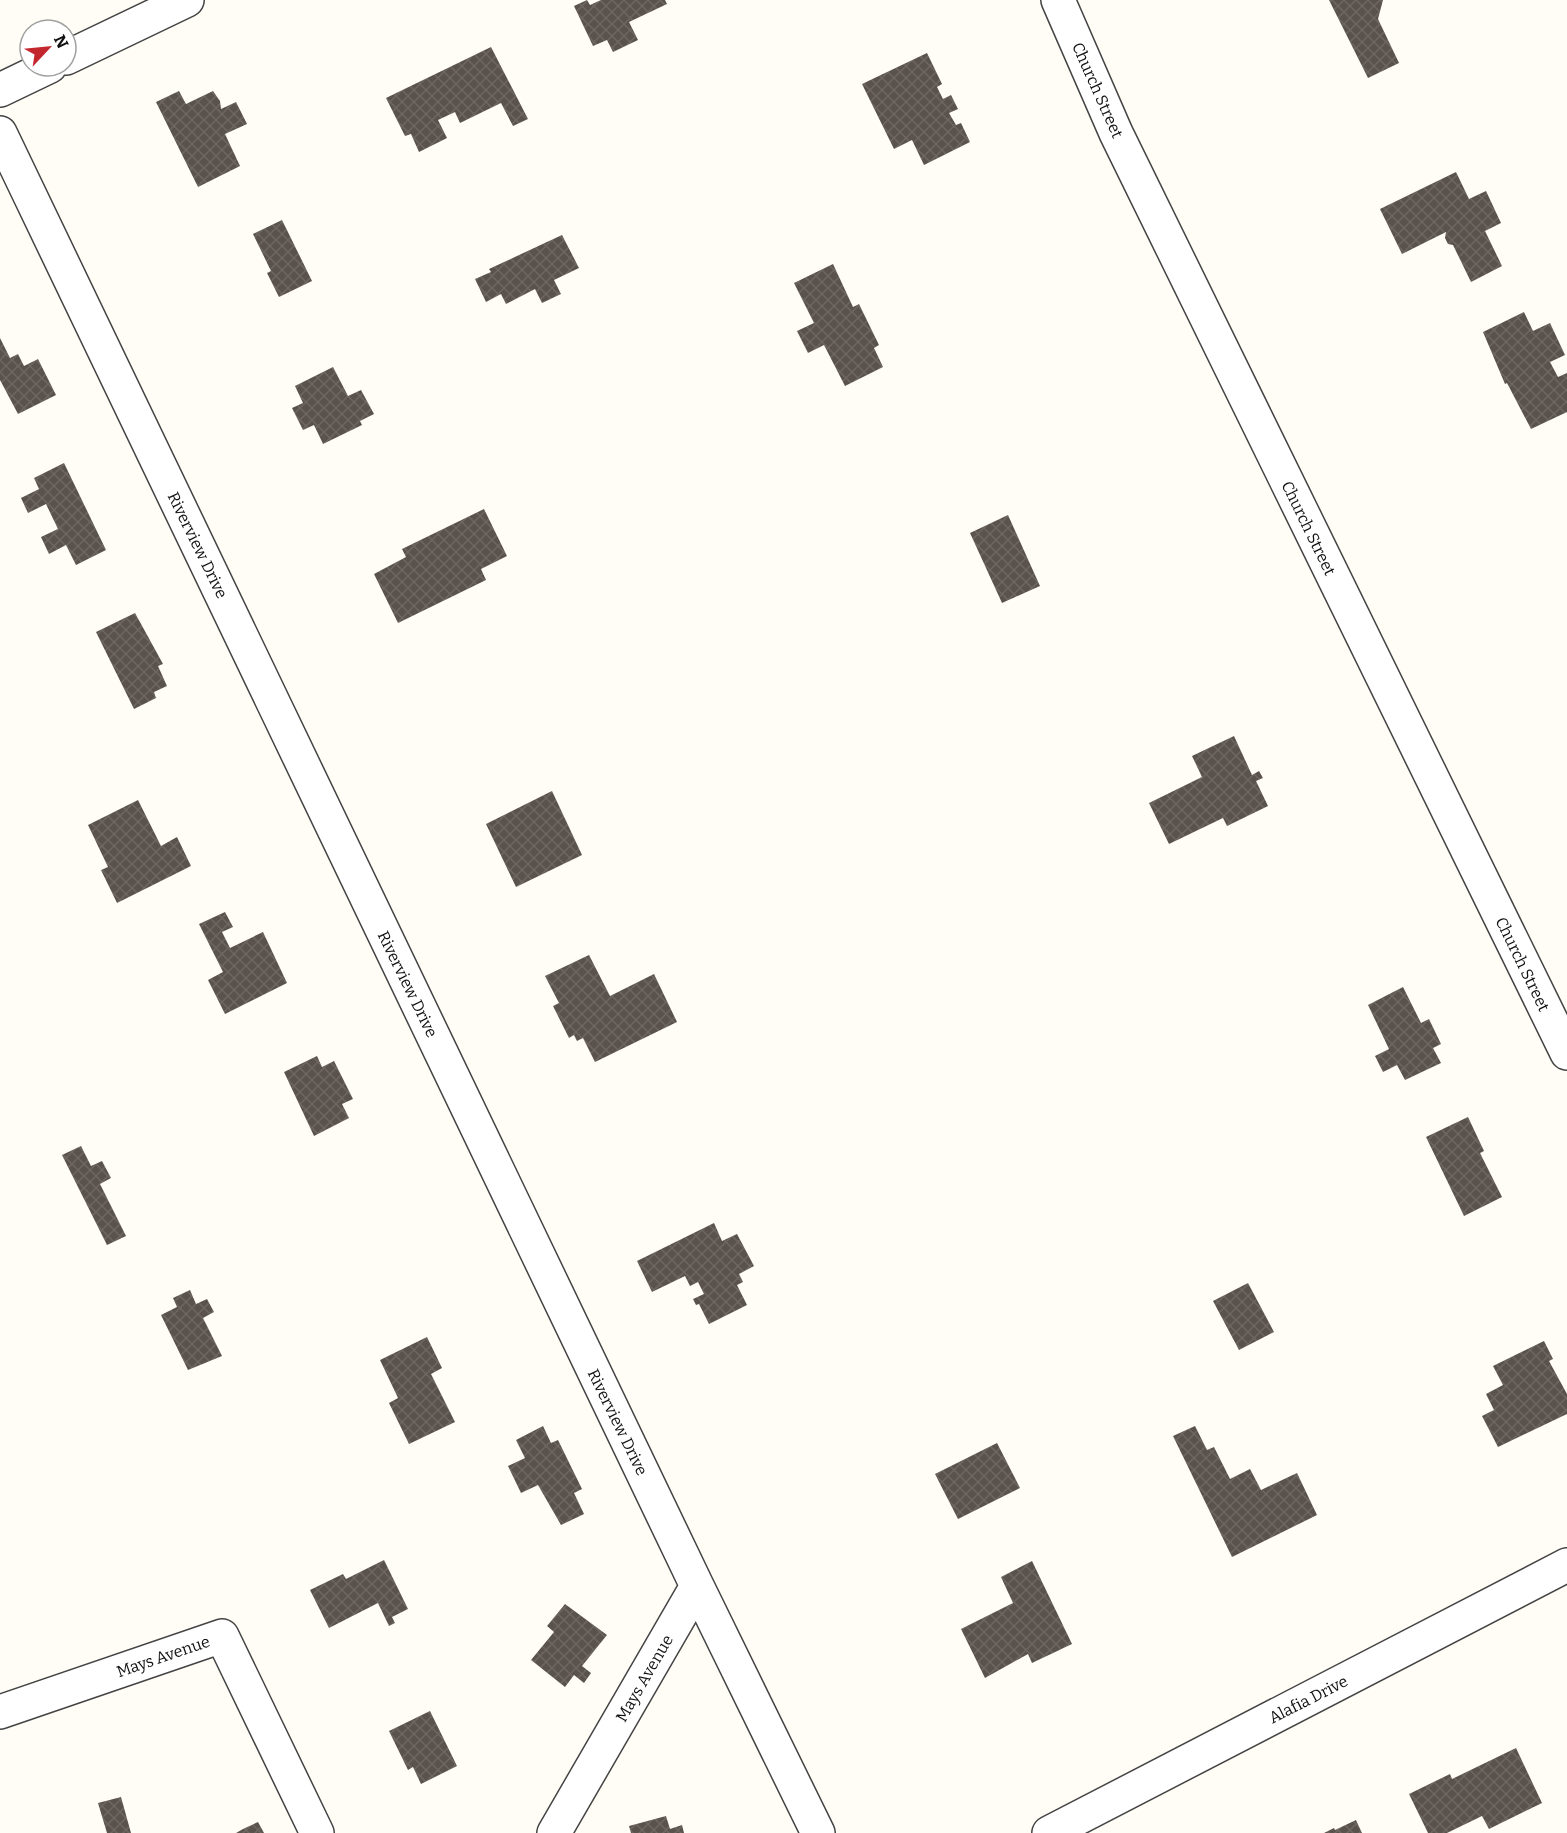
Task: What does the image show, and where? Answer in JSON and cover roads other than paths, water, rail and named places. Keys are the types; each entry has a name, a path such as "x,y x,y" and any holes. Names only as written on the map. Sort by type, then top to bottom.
{"street":[{"path":"78,52 188,0"},
{"name":"Church Street","path":"1058,0 1116,133 1567,1053"},
{"path":"0,90 25,78"},
{"name":"Riverview Drive","path":"0,133 697,1586 819,1833"},
{"name":"Alafia Drive","path":"1049,1833 1567,1565"},
{"name":"Mays Avenue","path":"554,1833 697,1586"},
{"name":"Mays Avenue","path":"0,1712 222,1636 317,1833"}]}
